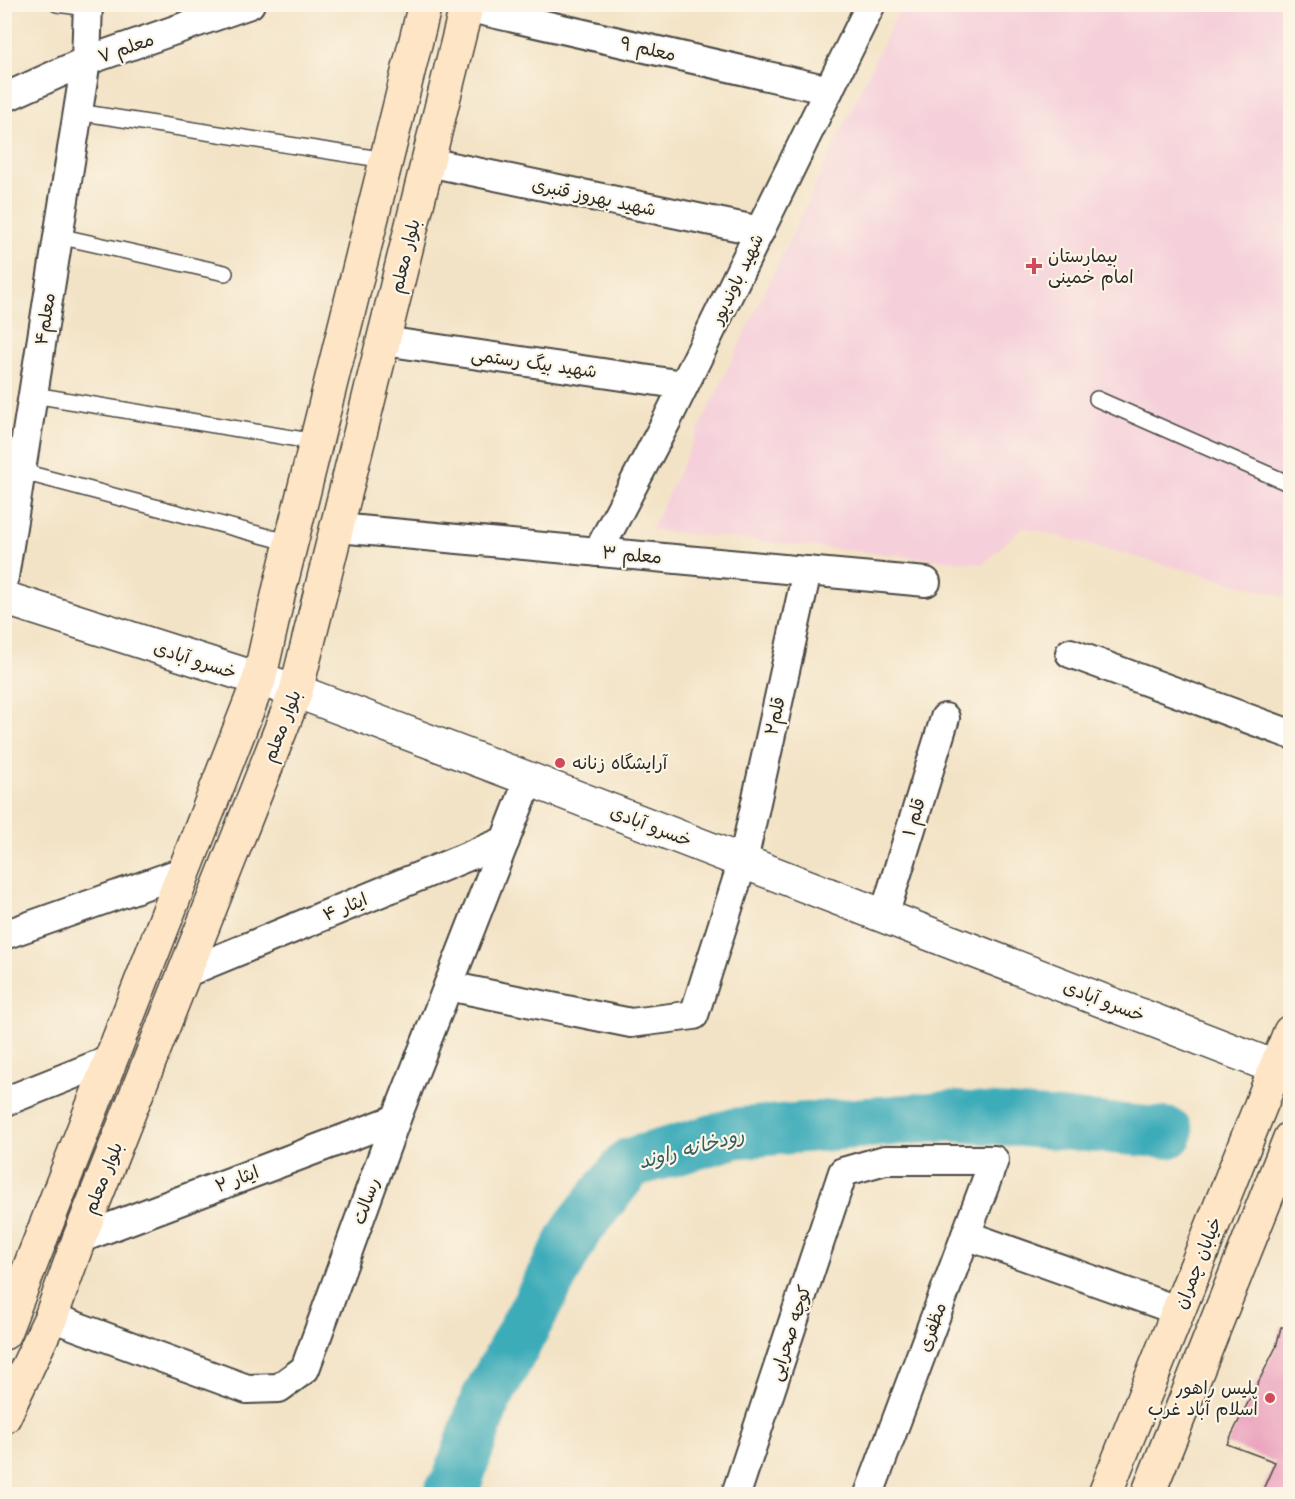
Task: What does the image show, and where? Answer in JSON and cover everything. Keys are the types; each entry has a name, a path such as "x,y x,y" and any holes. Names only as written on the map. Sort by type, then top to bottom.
{"main road":[{"name":"بلوار معلم","path":"4,1333 12,1297 112,1059 259,680 425,4"},
{"name":"بلوار معلم","path":"4,1417 51,1317 79,1239 296,691 466,6"},
{"name":"خیابان چمران","path":"1105,1494 1179,1311 1284,1071 1290,1032"},
{"path":"1148,1494 1290,1138"}],"street":[{"name":"معلم ۷","path":"4,98 86,62 250,4"},
{"name":"شهید باوندپور","path":"598,552 684,385 872,4"},
{"name":"معلم۴","path":"7,595 13,469 33,395 86,62 88,6"},
{"name":"معلم ۹","path":"466,6 829,90"},
{"name":"شهید بهروز قنبری","path":"428,162 760,231"},
{"name":"شهید بیگ رستمی","path":"384,341 684,385"},
{"name":"معلم ۳","path":"338,528 926,582"},
{"name":"قلم۲","path":"448,986 631,1023 694,1015 743,861 807,571"},
{"name":"خسرو آبادی","path":"7,595 296,691 1284,1071"},
{"path":"1070,653 1290,734"},
{"name":"قلم ۱","path":"884,916 945,718"},
{"name":"رسالت","path":"51,1317 248,1389 279,1388 305,1370 396,1119 529,779"},
{"name":"ایثار ۴","path":"185,973 505,841"},
{"path":"4,935 185,872"},
{"path":"4,1102 112,1059"},
{"name":"ایثار ۲","path":"79,1239 396,1119"},
{"name":"مظفری","path":"843,1172 885,1160 994,1160 869,1494"},
{"name":"کوچه صحرایی","path":"736,1494 843,1172"},
{"path":"966,1235 1179,1311"}],"lane":[{"path":"57,4 88,6"},
{"path":"78,112 386,160"},
{"path":"58,236 225,273"},
{"path":"33,395 316,442"},
{"path":"1097,399 1290,484"},
{"path":"13,469 291,543"}],"shaded area":[{"name":"بیمارستان امام خمینی","path":"901,5 1290,5 1290,598 1023,527 983,564 651,530"}],"building":[{"name":"پلیس راهور اسلام آباد غرب","path":"1281,1327 1290,1327 1290,1494 1261,1494 1275,1462 1227,1444 1276,1347"}],"waterway":[{"name":"رودخانه راوند","path":"448,1494 456,1484 485,1401 578,1228 630,1163 736,1133 951,1116 1168,1133"}],"place":[{"name":"بیمارستان امام خمینی","path":"1034,266"},
{"name":"آرایشگاه زنانه","path":"560,763"},
{"name":"پلیس راهور اسلام آباد غرب","path":"1270,1398"}]}
